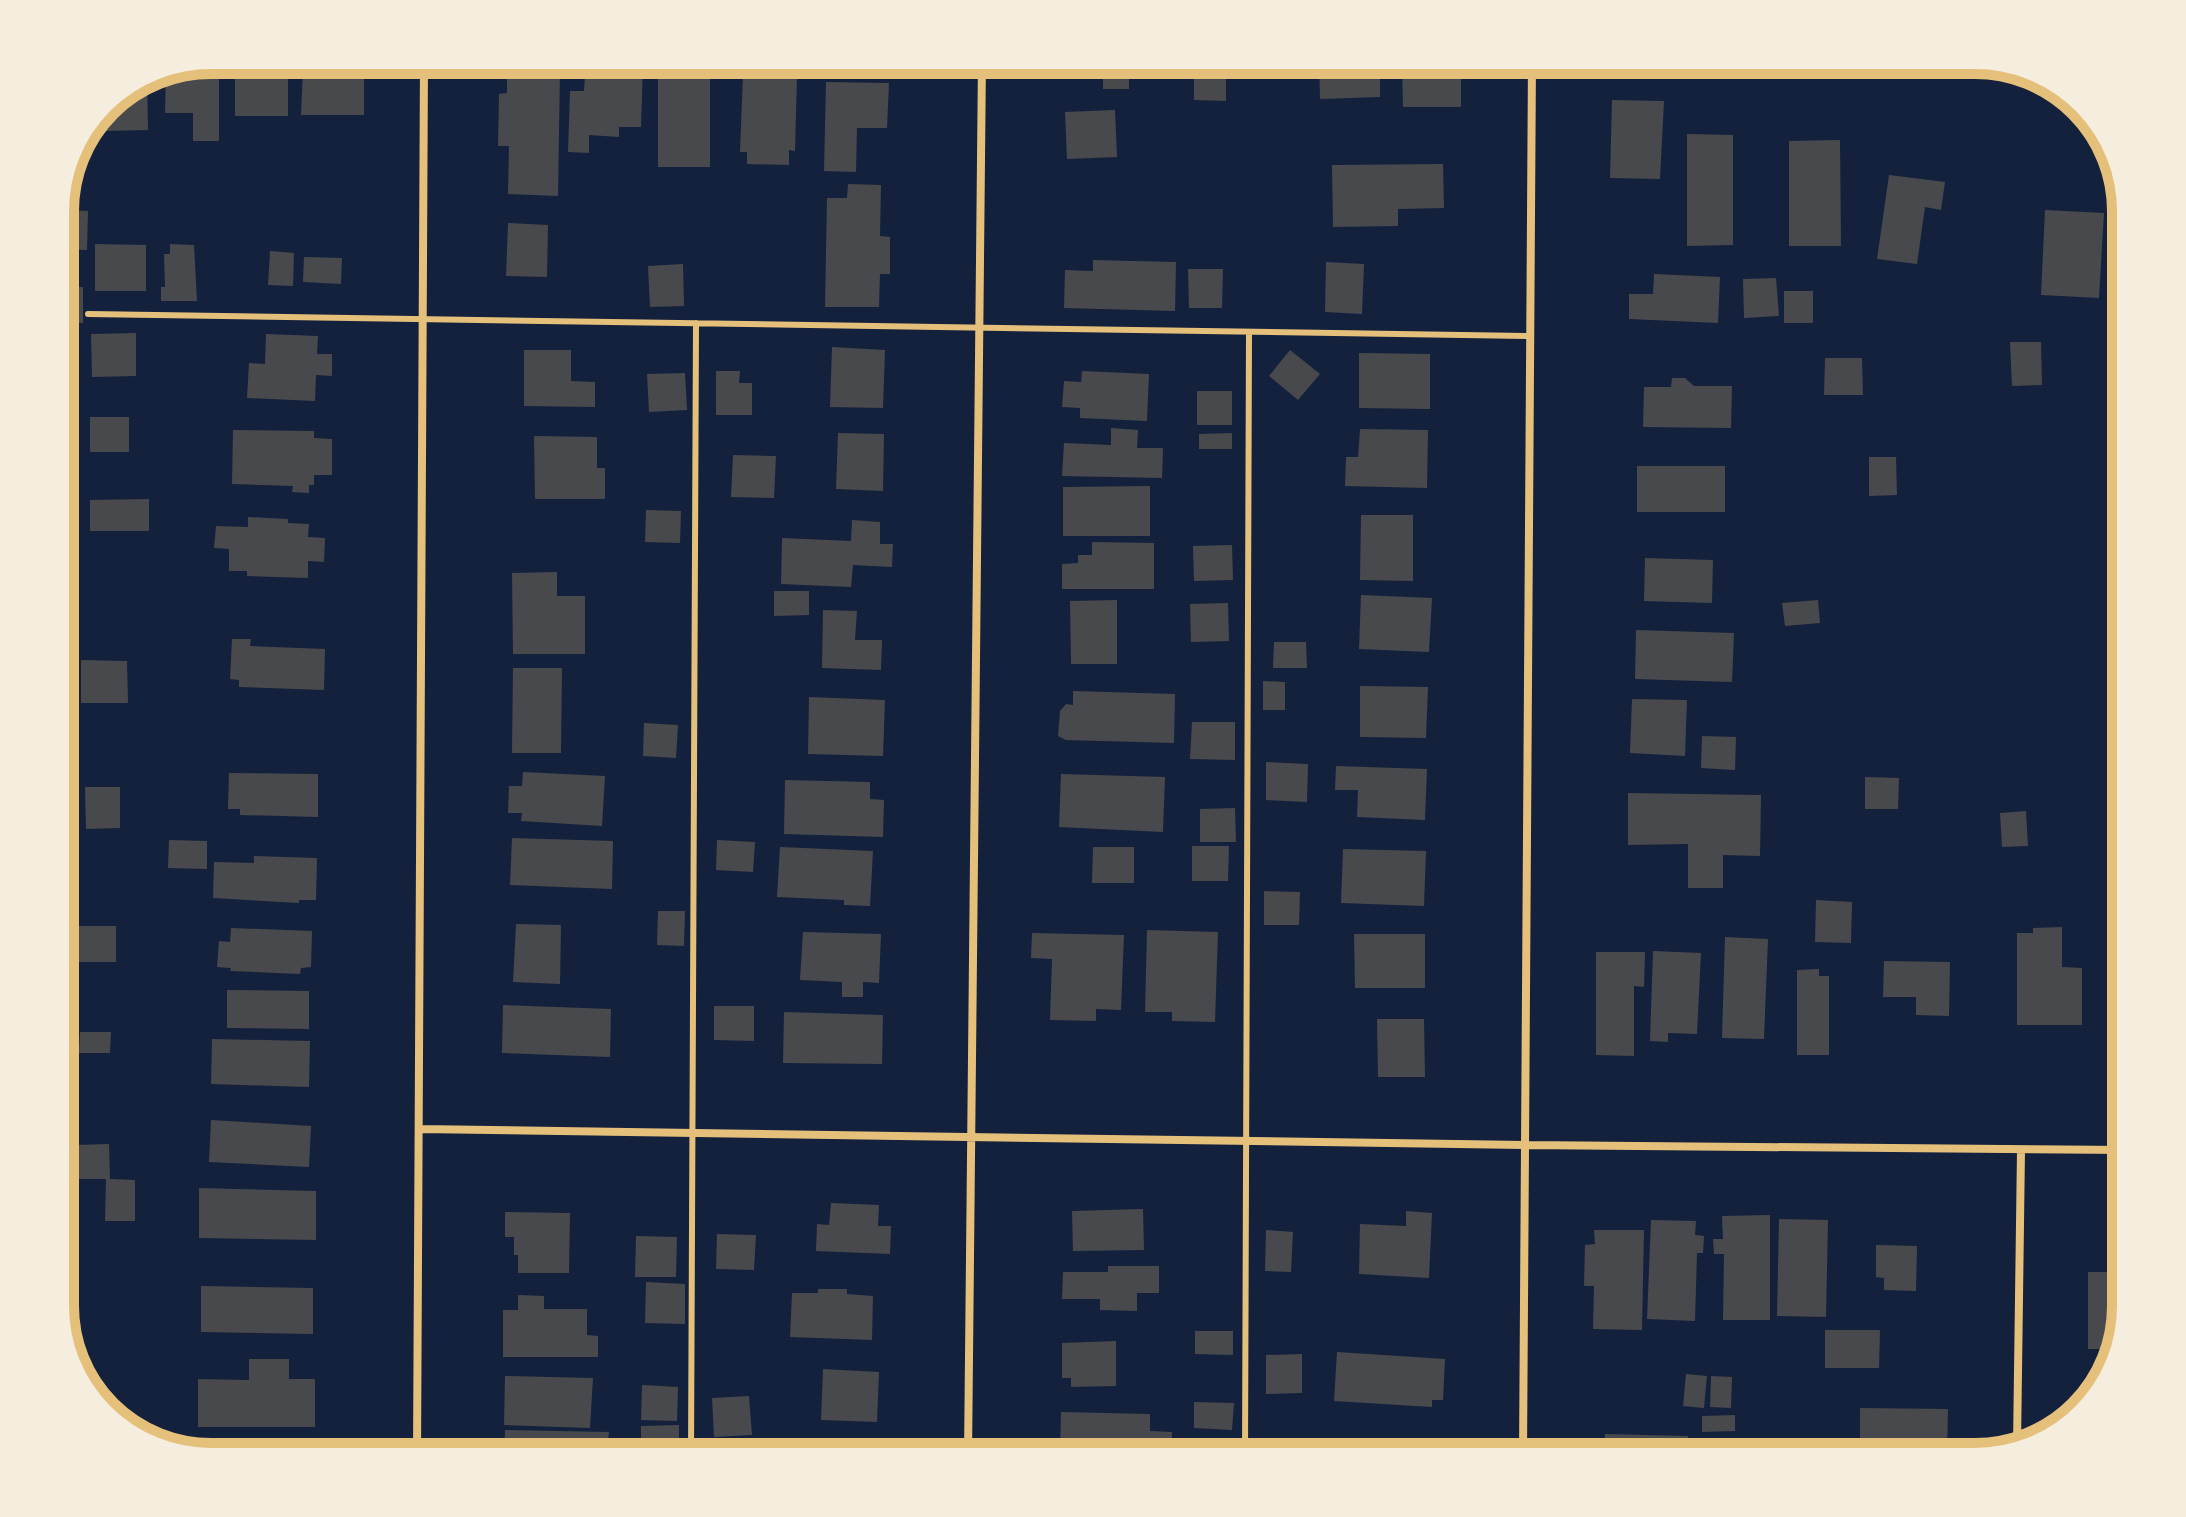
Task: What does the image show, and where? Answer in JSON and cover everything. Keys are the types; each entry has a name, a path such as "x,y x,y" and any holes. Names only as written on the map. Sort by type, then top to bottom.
{"street":[{"path":"417,1443 424,74"},
{"path":"968,1443 982,74"},
{"path":"1523,1443 1532,74"},
{"path":"419,1129 2112,1150"},
{"path":"2017,1436 2021,1150"}],"lane":[{"path":"88,314 1530,336"},
{"path":"691,1443 696,323"},
{"path":"1245,1443 1249,332"}],"building":[{"path":"219,74 219,141 193,141 193,113 165,113 166,82"},
{"path":"235,74 288,74 288,116 235,116"},
{"path":"303,74 364,74 364,115 301,115"},
{"path":"507,74 560,74 558,196 508,194 509,146 498,146 499,94 507,93"},
{"path":"643,74 641,127 619,127 619,137 589,135 589,153 568,152 570,91 584,91 585,75"},
{"path":"658,74 710,74 710,167 658,167"},
{"path":"743,74 797,76 795,151 789,150 789,165 747,164 747,152 740,152"},
{"path":"1103,74 1129,74 1129,89 1103,89"},
{"path":"1194,74 1226,74 1226,101 1194,100"},
{"path":"1319,74 1380,74 1380,97 1320,99"},
{"path":"1402,74 1461,74 1461,107 1403,107"},
{"path":"826,82 889,83 887,128 857,128 856,172 824,171"},
{"path":"147,90 148,130 106,131 106,124 114,114"},
{"path":"1612,100 1664,101 1660,179 1610,178"},
{"path":"1115,110 1117,157 1067,159 1065,112"},
{"path":"1687,134 1733,135 1733,245 1687,246"},
{"path":"1840,140 1841,246 1789,246 1789,141"},
{"path":"1443,164 1444,208 1398,209 1398,226 1333,227 1332,165"},
{"path":"1889,175 1945,182 1941,210 1925,207 1917,264 1877,259"},
{"path":"848,184 881,185 880,236 890,237 890,274 880,274 879,307 825,307 827,198 847,198"},
{"path":"74,210 88,211 87,250 74,250"},
{"path":"2045,210 2104,213 2099,298 2041,295"},
{"path":"508,223 548,225 547,277 506,276"},
{"path":"95,244 146,245 146,291 95,291"},
{"path":"170,244 194,245 197,301 161,301 161,287 165,287 164,254 170,254"},
{"path":"270,251 294,253 293,286 268,285"},
{"path":"304,257 342,258 341,284 303,282"},
{"path":"1093,260 1176,262 1175,311 1064,308 1065,270 1093,271"},
{"path":"1326,262 1364,264 1362,314 1325,312"},
{"path":"683,264 684,306 650,307 648,266"},
{"path":"1188,269 1223,269 1222,308 1189,308"},
{"path":"1654,274 1720,277 1718,323 1629,319 1629,294 1653,294"},
{"path":"1776,278 1779,316 1744,318 1743,279"},
{"path":"74,287 83,287 83,323 74,323"},
{"path":"1784,291 1813,291 1813,323 1784,323"},
{"path":"136,333 136,376 92,377 91,334"},
{"path":"266,334 318,336 317,354 332,354 332,376 316,375 315,401 247,398 249,363 265,364"},
{"path":"2010,342 2041,342 2042,385 2012,386"},
{"path":"832,347 885,350 883,408 830,407"},
{"path":"524,350 571,350 571,381 595,382 595,407 524,406"},
{"path":"1290,350 1320,374 1298,400 1269,376"},
{"path":"1359,353 1430,354 1430,409 1359,408"},
{"path":"1825,358 1862,358 1863,395 1824,395"},
{"path":"716,371 740,371 739,383 752,383 752,415 716,415"},
{"path":"1082,371 1149,374 1147,421 1080,418 1080,408 1062,407 1064,381 1081,382"},
{"path":"685,373 687,410 649,412 647,374"},
{"path":"1672,378 1685,378 1694,386 1732,386 1731,428 1643,427 1644,387 1671,387"},
{"path":"1197,391 1232,391 1232,425 1197,425"},
{"path":"90,417 129,417 129,452 90,452"},
{"path":"1111,428 1138,430 1137,448 1163,448 1162,478 1062,476 1064,443 1111,445"},
{"path":"1360,429 1428,430 1427,488 1345,486 1346,457 1358,457"},
{"path":"233,430 314,431 314,438 332,439 332,475 314,475 314,485 309,485 309,493 292,492 293,486 232,484"},
{"path":"838,433 884,434 883,491 836,489"},
{"path":"1232,433 1232,449 1199,449 1199,434"},
{"path":"534,436 597,437 597,468 605,468 605,499 535,499"},
{"path":"733,455 776,456 774,498 731,497"},
{"path":"1869,457 1896,457 1897,495 1869,496"},
{"path":"1637,466 1725,466 1725,512 1637,512"},
{"path":"1150,486 1150,536 1063,536 1063,487"},
{"path":"149,499 149,531 90,531 90,500"},
{"path":"646,510 681,511 680,543 645,542"},
{"path":"1361,515 1413,515 1413,581 1360,580"},
{"path":"248,517 288,519 288,523 309,524 308,537 325,538 324,562 308,561 308,578 247,576 247,571 229,571 229,549 214,548 216,526 248,527"},
{"path":"852,520 880,522 880,544 893,544 892,567 853,565 851,587 781,584 782,538 851,541"},
{"path":"1092,542 1154,543 1154,589 1062,589 1062,564 1078,563 1078,555 1092,555"},
{"path":"1232,545 1233,580 1194,581 1193,546"},
{"path":"1645,558 1713,560 1712,603 1644,601"},
{"path":"557,572 557,596 585,596 585,654 513,654 512,573"},
{"path":"774,591 809,591 809,615 774,616"},
{"path":"1361,595 1432,598 1429,652 1359,649"},
{"path":"1117,600 1117,664 1071,664 1070,601"},
{"path":"1818,600 1820,623 1785,626 1782,603"},
{"path":"1228,603 1229,641 1191,642 1190,604"},
{"path":"823,610 857,611 855,640 882,640 881,670 822,668"},
{"path":"1636,630 1734,633 1732,682 1635,679"},
{"path":"232,639 251,639 250,646 325,649 324,690 239,687 239,680 230,679"},
{"path":"1274,642 1306,642 1307,668 1273,668"},
{"path":"81,660 127,661 128,703 81,703"},
{"path":"513,668 562,668 561,753 512,753"},
{"path":"1263,681 1285,682 1285,710 1263,710"},
{"path":"1360,686 1428,687 1426,738 1360,737"},
{"path":"1073,691 1175,694 1174,743 1066,740 1058,736 1060,711 1066,704 1073,705"},
{"path":"809,697 885,700 883,756 808,754"},
{"path":"1632,699 1687,700 1685,756 1630,753"},
{"path":"1192,722 1235,722 1235,760 1190,759"},
{"path":"644,723 678,725 676,758 643,756"},
{"path":"1702,736 1736,737 1735,770 1701,768"},
{"path":"1266,762 1308,764 1307,802 1266,800"},
{"path":"1336,766 1427,769 1425,820 1357,817 1358,790 1335,790"},
{"path":"523,772 605,776 602,826 521,821 522,813 508,813 509,786 522,786"},
{"path":"229,773 318,774 318,817 240,815 240,809 228,809"},
{"path":"1061,774 1165,777 1163,832 1059,827"},
{"path":"1865,777 1899,778 1898,809 1865,809"},
{"path":"785,780 870,782 870,799 884,800 883,837 784,834"},
{"path":"85,787 120,787 120,828 86,829"},
{"path":"1628,793 1761,795 1760,856 1723,855 1723,888 1688,888 1688,844 1628,845"},
{"path":"1235,808 1236,842 1200,842 1200,809"},
{"path":"2026,811 2028,846 2002,847 2000,813"},
{"path":"512,838 613,841 612,889 510,885"},
{"path":"169,840 207,841 207,869 168,868"},
{"path":"717,840 755,842 753,872 716,870"},
{"path":"1192,846 1229,846 1228,881 1192,881"},
{"path":"780,847 873,851 870,906 844,905 844,900 777,897"},
{"path":"1093,847 1134,847 1134,883 1092,883"},
{"path":"1343,849 1426,851 1424,906 1341,903"},
{"path":"254,856 317,858 316,900 299,900 299,903 213,898 214,862 254,863"},
{"path":"1264,891 1300,892 1299,925 1264,925"},
{"path":"1816,900 1852,902 1851,943 1815,942"},
{"path":"658,911 685,911 684,946 657,945"},
{"path":"516,924 561,925 560,984 513,982"},
{"path":"78,926 116,926 116,962 77,962"},
{"path":"2062,927 2062,967 2082,968 2082,1025 2017,1025 2017,933 2033,933 2033,928"},
{"path":"231,928 312,931 311,967 301,968 300,974 230,971 231,968 217,967 219,941 230,942"},
{"path":"1147,930 1218,932 1215,1022 1172,1021 1172,1012 1145,1012"},
{"path":"803,932 881,934 879,983 863,982 863,997 842,997 842,982 800,980"},
{"path":"1032,933 1124,935 1121,1010 1096,1009 1096,1021 1050,1020 1052,959 1031,958"},
{"path":"1354,934 1425,934 1425,988 1355,988"},
{"path":"1725,937 1768,939 1764,1039 1722,1038"},
{"path":"1653,951 1701,953 1697,1034 1668,1033 1668,1042 1650,1041"},
{"path":"1596,952 1645,952 1644,987 1634,986 1634,1056 1596,1055"},
{"path":"1884,961 1950,962 1949,1016 1916,1015 1916,997 1883,997"},
{"path":"1819,969 1819,976 1829,976 1829,1055 1797,1055 1797,970"},
{"path":"227,990 309,991 309,1029 227,1028"},
{"path":"503,1005 611,1009 610,1057 502,1053"},
{"path":"714,1006 754,1006 754,1041 714,1040"},
{"path":"784,1012 883,1015 882,1064 783,1063"},
{"path":"1377,1019 1424,1019 1425,1077 1378,1077"},
{"path":"80,1032 111,1032 110,1053 79,1053"},
{"path":"212,1039 310,1041 309,1087 211,1084"},
{"path":"211,1120 311,1126 309,1167 209,1162"},
{"path":"109,1144 110,1179 135,1180 135,1221 105,1221 106,1179 74,1179 74,1145"},
{"path":"199,1188 316,1191 316,1240 199,1238"},
{"path":"831,1203 879,1205 878,1226 891,1226 890,1254 816,1251 817,1224 829,1225"},
{"path":"1143,1209 1144,1250 1073,1251 1072,1211"},
{"path":"1406,1211 1432,1213 1429,1278 1359,1274 1360,1224 1406,1226"},
{"path":"505,1212 570,1213 569,1273 518,1273 514,1237 505,1237"},
{"path":"1770,1215 1770,1320 1723,1320 1724,1254 1714,1254 1713,1239 1723,1239 1722,1216"},
{"path":"1779,1219 1828,1220 1826,1317 1777,1316"},
{"path":"1651,1220 1696,1221 1695,1235 1704,1236 1703,1253 1697,1253 1695,1321 1647,1319"},
{"path":"1266,1230 1293,1232 1291,1272 1265,1271"},
{"path":"1594,1230 1644,1230 1642,1330 1593,1329 1594,1286 1584,1286 1585,1245 1595,1244"},
{"path":"717,1234 756,1235 754,1270 716,1269"},
{"path":"636,1236 677,1237 676,1277 635,1277"},
{"path":"1876,1245 1917,1246 1916,1291 1884,1290 1884,1278 1876,1277"},
{"path":"1108,1266 1159,1266 1159,1293 1137,1293 1137,1311 1100,1310 1100,1299 1062,1299 1063,1272 1108,1272"},
{"path":"2088,1272 2112,1272 2112,1306 2105,1349 2088,1349"},
{"path":"646,1282 685,1284 685,1324 645,1323"},
{"path":"201,1286 313,1288 313,1334 201,1332"},
{"path":"818,1289 847,1289 847,1294 873,1296 872,1340 790,1337 792,1293 818,1293"},
{"path":"518,1295 544,1296 544,1309 587,1309 587,1335 598,1336 598,1357 503,1357 503,1310 518,1310"},
{"path":"1825,1330 1880,1330 1879,1368 1825,1368"},
{"path":"1195,1331 1233,1331 1233,1355 1195,1354"},
{"path":"1116,1341 1116,1386 1071,1387 1071,1378 1062,1378 1062,1343"},
{"path":"1337,1352 1445,1359 1443,1400 1432,1400 1432,1407 1334,1401"},
{"path":"1302,1354 1302,1393 1266,1394 1266,1355"},
{"path":"249,1359 289,1359 289,1379 315,1379 315,1427 198,1427 198,1379 249,1380"},
{"path":"823,1369 879,1372 877,1422 821,1420"},
{"path":"1686,1374 1707,1376 1704,1408 1683,1406"},
{"path":"505,1376 593,1378 590,1428 504,1425"},
{"path":"1711,1376 1732,1377 1731,1408 1710,1407"},
{"path":"642,1385 678,1387 677,1421 641,1420"},
{"path":"749,1396 752,1435 714,1437 712,1398"},
{"path":"1194,1402 1234,1403 1232,1430 1194,1428"},
{"path":"1860,1408 1948,1409 1947,1443 1860,1443"},
{"path":"1061,1412 1150,1414 1150,1431 1172,1432 1172,1443 1060,1443"},
{"path":"1735,1415 1735,1431 1702,1432 1702,1416"},
{"path":"679,1425 679,1443 641,1443 641,1426"},
{"path":"505,1430 609,1432 608,1441 621,1442 621,1443 505,1443"},
{"path":"1605,1434 1688,1436 1688,1443 1605,1443"},
{"path":"198,1439 313,1443 211,1443 198,1442"}]}
